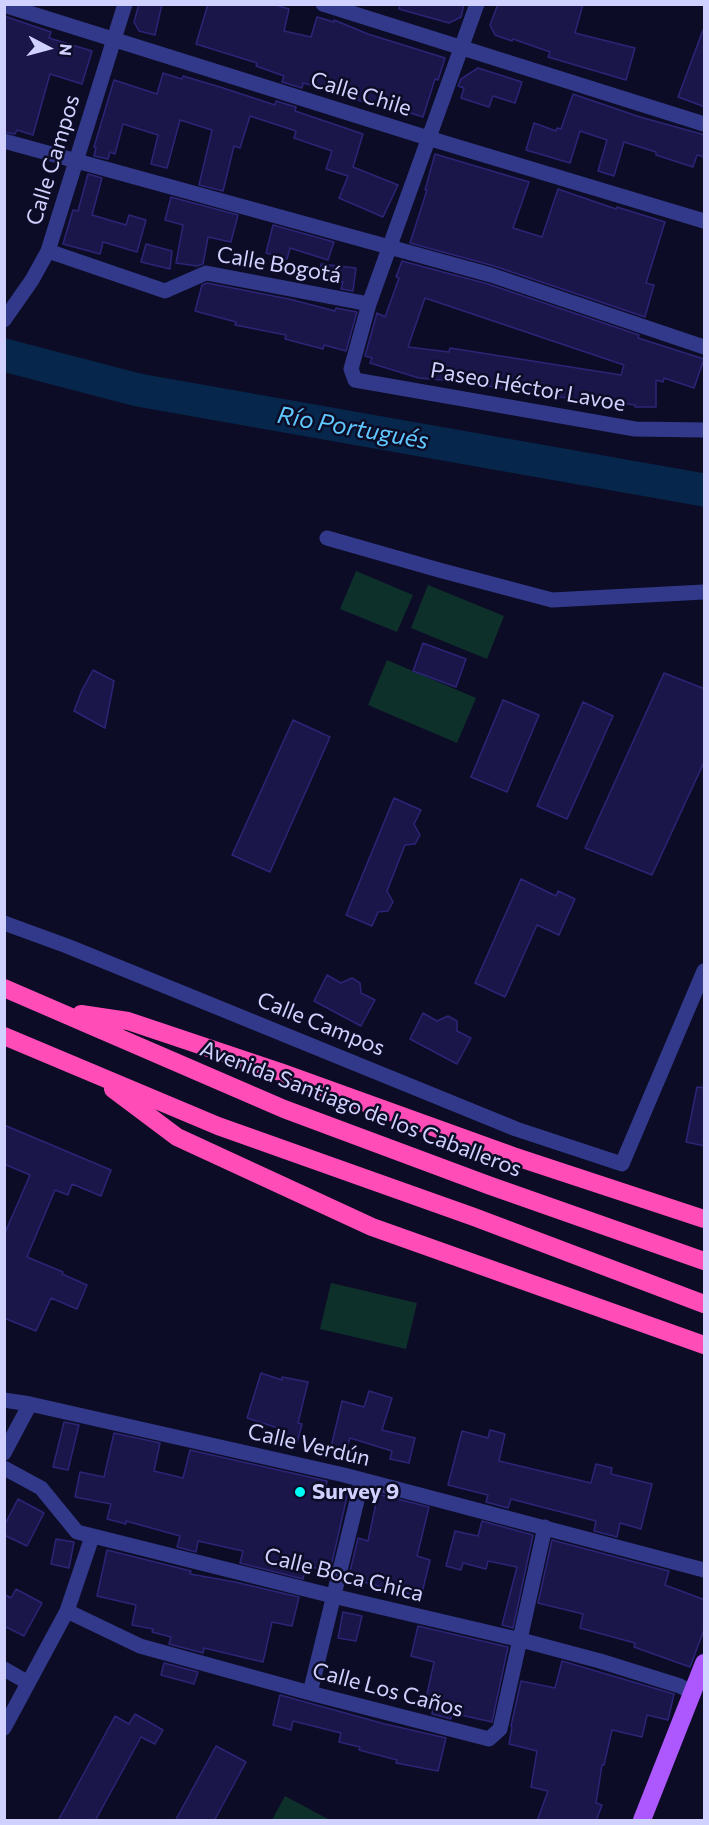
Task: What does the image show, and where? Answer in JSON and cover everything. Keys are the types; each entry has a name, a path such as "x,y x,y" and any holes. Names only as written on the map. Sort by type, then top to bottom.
{"highway":[{"name":"Avenida Santiago de los Caballeros","path":"4,988 284,1109 488,1185 705,1261"},
{"path":"56,1010 128,1021 280,1072 513,1156 705,1219"},
{"path":"4,1036 218,1126 474,1217 705,1304"},
{"path":"98,1076 177,1137 372,1227 705,1345"}],"main road":[{"path":"642,1821 705,1663"}],"street":[{"name":"Calle Campos","path":"4,320 32,280 48,251 125,4"},
{"path":"323,4 705,124"},
{"path":"369,304 477,4"},
{"name":"Calle Chile","path":"4,5 428,138 705,221"},
{"path":"4,141 491,275 705,347"},
{"name":"Calle Bogotá","path":"48,251 165,291 206,273 369,304"},
{"name":"Paseo Héctor Lavoe","path":"369,304 351,369 355,380 635,429 705,430"},
{"path":"327,538 552,600 705,592"},
{"name":"Calle Campos","path":"4,923 516,1129 622,1164 704,977"},
{"name":"Calle Verdún","path":"4,1400 362,1480 705,1570"},
{"path":"4,1453 30,1404"},
{"name":"Calle Boca Chica","path":"4,1468 41,1488 77,1532 92,1537 521,1640 680,1686 693,1693"},
{"path":"310,1693 362,1480"},
{"name":"Calle Los Caños","path":"67,1611 140,1646 489,1739 500,1729 545,1527"},
{"path":"4,1728 67,1611 92,1537"},
{"path":"4,1670 27,1682"}],"green space":[{"path":"356,571 413,595 397,632 340,609"},
{"path":"428,585 504,616 487,659 411,628"},
{"path":"387,660 476,698 457,743 368,705"},
{"path":"331,1283 417,1303 406,1349 320,1329"},
{"path":"285,1796 328,1819 272,1820"}],"building":[{"path":"139,4 162,4 155,35 139,31 134,22"},
{"path":"208,4 272,4 289,9 284,31 311,37 317,17 334,22 334,20 368,34 445,58 438,80 435,79 423,117 303,83 302,88 282,82 284,76 256,66 257,63 196,44"},
{"path":"400,4 464,4 461,17 449,23 399,9"},
{"path":"498,4 583,4 575,33 635,48 626,80 548,57 550,52 495,35 490,25"},
{"path":"4,16 51,32 49,38 92,51 82,84 50,74 33,135 17,130 15,134 4,132"},
{"path":"703,30 705,30 705,107 678,97"},
{"path":"478,68 522,82 515,103 493,96 489,107 461,98 464,88 458,86 461,79"},
{"path":"163,73 182,79 183,76 275,105 276,101 296,107 295,111 363,134 353,167 398,185 383,217 339,198 348,176 326,169 332,151 294,138 296,131 250,116 240,148 234,146 223,191 199,185 212,130 180,120 167,168 151,164 158,135 123,124 115,154 110,152 108,159 94,156 96,148 94,147 114,80 157,94"},
{"path":"573,94 640,117 705,135 705,157 697,155 693,167 624,142 614,176 598,171 607,140 580,131 570,163 526,150 534,123 556,131 557,128 561,129"},
{"path":"435,154 529,182 513,228 542,237 558,189 616,209 617,207 665,222 646,283 654,285 645,317 494,266 410,243 427,190 425,190"},
{"path":"88,174 102,178 92,215 126,225 129,215 146,220 137,252 103,242 100,254 63,244 73,210 78,211"},
{"path":"171,197 238,215 231,242 208,237 203,264 197,266 176,263 183,225 165,220"},
{"path":"273,225 334,242 328,260 290,248 287,259 266,253"},
{"path":"146,244 172,251 170,269 141,262"},
{"path":"402,261 488,284 639,335 638,338 704,359 694,388 664,378 663,382 656,380 656,407 635,407 635,405 593,399 593,402 443,379 419,378 370,363 372,358 365,356 377,313 385,317 399,278 396,277","holes":["425,298 624,365 621,375 450,348 449,352 408,347"]},
{"path":"321,264 356,268 353,291 341,289 343,282 320,279"},
{"path":"207,283 289,299 335,311 336,308 357,312 346,351 324,345 323,349 285,339 286,335 235,325 236,322 195,311 202,285"},
{"path":"423,643 466,659 456,687 413,671"},
{"path":"93,670 114,681 105,728 74,711"},
{"path":"664,673 705,689 705,760 652,875 585,848"},
{"path":"503,700 539,715 507,792 471,777"},
{"path":"583,702 613,716 567,819 537,806"},
{"path":"293,720 330,737 270,872 232,855"},
{"path":"394,798 421,810 414,824 420,835 415,844 405,845 387,891 393,902 388,911 378,912 372,926 346,915"},
{"path":"521,879 556,896 558,891 575,899 559,935 537,925 505,997 475,983"},
{"path":"327,975 341,983 352,978 360,983 361,993 375,1000 361,1026 314,1001"},
{"path":"423,1013 437,1021 448,1016 457,1021 457,1031 471,1038 457,1064 410,1039"},
{"path":"697,1087 705,1088 705,1146 686,1142"},
{"path":"4,1125 111,1170 101,1196 72,1184 68,1195 55,1190 27,1257 87,1285 77,1309 51,1298 36,1331 4,1318 4,1235 30,1175 4,1164"},
{"path":"261,1373 282,1380 282,1377 308,1382 298,1423 302,1424 297,1443 275,1437 278,1428 247,1418"},
{"path":"369,1391 392,1398 382,1430 415,1438 409,1463 390,1459 392,1451 350,1438 346,1451 331,1447 342,1401 364,1407"},
{"path":"64,1422 79,1425 68,1470 53,1467"},
{"path":"490,1430 505,1434 499,1461 591,1483 596,1464 612,1468 611,1474 652,1484 641,1529 620,1523 617,1537 594,1531 596,1521 511,1499 508,1508 486,1502 488,1495 448,1485 462,1431 488,1438"},
{"path":"114,1433 160,1443 154,1471 183,1478 190,1450 327,1481 326,1486 348,1492 330,1571 306,1566 303,1579 240,1563 243,1551 198,1541 196,1552 177,1547 180,1536 126,1521 126,1524 107,1519 111,1504 75,1497 80,1472 104,1477"},
{"path":"378,1494 429,1507 417,1556 430,1560 421,1597 355,1580 356,1577 349,1576 358,1538 368,1541"},
{"path":"18,1499 44,1513 27,1546 4,1535 4,1526"},
{"path":"482,1521 533,1535 513,1628 502,1625 517,1567 488,1561 486,1569 463,1563 461,1570 446,1566 455,1531 478,1536"},
{"path":"56,1539 74,1542 69,1568 51,1564"},
{"path":"552,1540 669,1571 665,1585 705,1600 705,1627 690,1667 634,1647 635,1643 580,1628 583,1614 538,1603"},
{"path":"107,1550 191,1571 190,1574 299,1597 292,1626 272,1622 263,1662 204,1648 203,1653 169,1644 171,1637 152,1632 153,1629 132,1625 136,1605 97,1596"},
{"path":"16,1589 42,1603 24,1636 4,1626 4,1594 11,1598"},
{"path":"343,1612 362,1616 356,1641 338,1638"},
{"path":"418,1626 508,1647 492,1722 452,1713 451,1719 432,1714 434,1705 425,1703 434,1662 411,1656"},
{"path":"562,1661 674,1694 668,1720 647,1715 642,1737 612,1730 604,1765 602,1765 596,1803 602,1805 596,1821 537,1821 548,1791 531,1787 537,1751 509,1744 521,1681 555,1688"},
{"path":"164,1663 198,1672 194,1684 161,1675"},
{"path":"280,1695 446,1738 438,1771 396,1763 397,1760 359,1750 360,1747 339,1742 341,1733 293,1721 291,1730 273,1725"},
{"path":"135,1714 163,1730 155,1744 141,1737 95,1821 58,1821 115,1716 129,1724"},
{"path":"216,1746 246,1762 214,1821 175,1821"}],"waterway":[{"name":"Río Portugués","path":"4,355 138,390 704,490"}],"place":[{"name":"Survey 9","path":"300,1492"}]}
